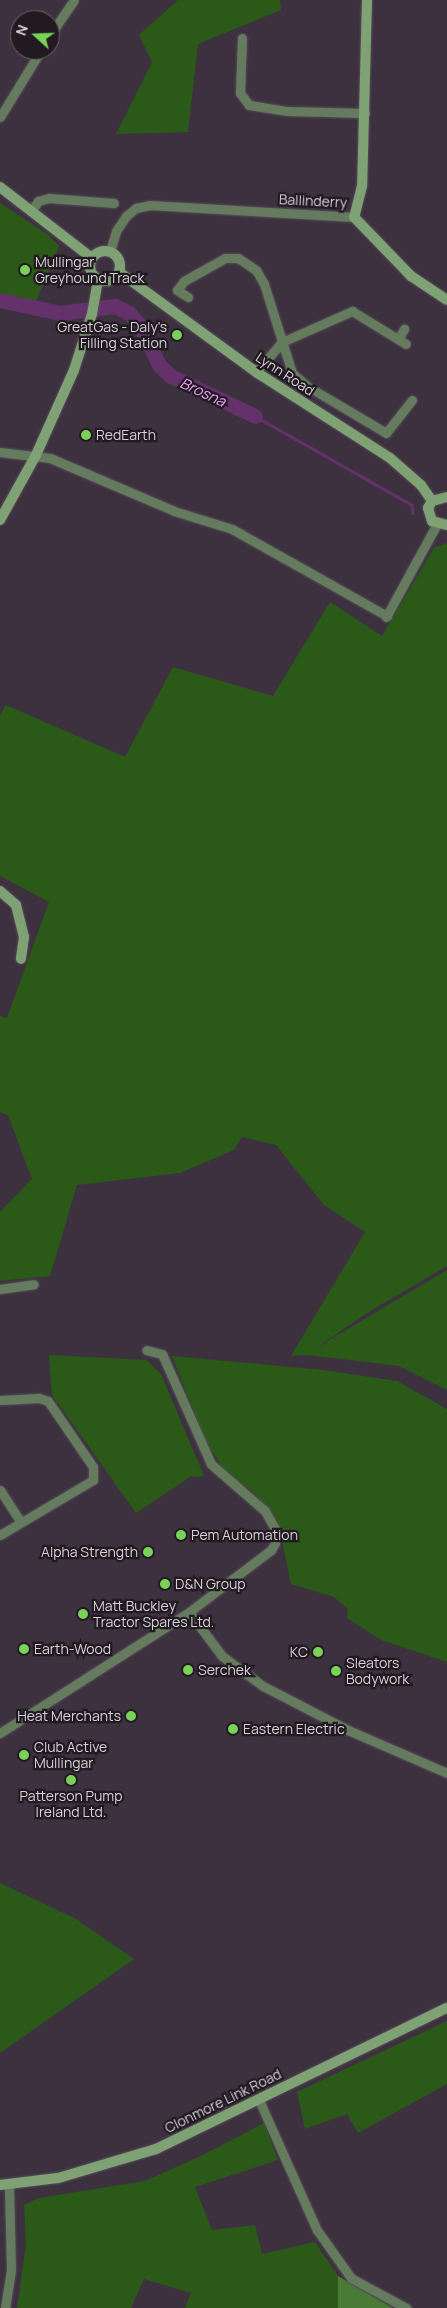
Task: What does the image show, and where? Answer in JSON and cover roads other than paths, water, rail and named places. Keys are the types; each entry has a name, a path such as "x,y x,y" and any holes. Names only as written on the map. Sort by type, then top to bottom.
{"street":[{"path":"60,20 74,0"},
{"name":"Ballinderry","path":"110,251 116,231 126,216 136,208 150,205 354,217 362,186 367,0"},
{"path":"242,38 240,93 249,105 288,111 365,113"},
{"path":"0,117 34,60"},
{"path":"0,188 32,210 92,258"},
{"path":"32,210 38,202 49,198 104,207 114,203"},
{"path":"354,217 411,276 447,300"},
{"path":"100,251 110,251 118,258 119,272 108,281 98,279 90,268 92,258 100,251"},
{"path":"188,297 177,290 184,280 225,258 238,258 256,270 264,284 292,372 307,386 386,433 412,400"},
{"name":"Lynn Road","path":"119,272 256,372 390,458 421,485 432,501 429,515 442,524"},
{"path":"0,520 36,455 74,370 92,314 98,279"},
{"path":"256,372 282,342 352,311 406,344"},
{"path":"398,338 404,328"},
{"path":"0,452 50,458 174,511 232,529 386,617 442,524"},
{"path":"432,501 447,498"},
{"path":"0,891 16,906 24,937 21,960"},
{"path":"0,1289 34,1284"},
{"path":"0,1733 189,1612 271,1550 275,1543 275,1529 265,1512 211,1464 162,1354 146,1350"},
{"path":"0,1400 39,1398 48,1401 93,1467 93,1480 0,1535"},
{"path":"0,1490 21,1522"},
{"path":"189,1612 222,1656 263,1686 350,1731 447,1773"},
{"name":"Clonmore Link Road","path":"4,2185 58,2178 156,2149 259,2100 339,2058 447,2008"},
{"path":"259,2100 317,2230 351,2278 406,2308"},
{"path":"4,2185 11,2269 5,2308"}],"waterway":[{"name":"Brosna","path":"0,300 60,313 115,306 129,313 141,327 159,365 171,376 255,416"},
{"name":"Brosna","path":"255,416 412,505 413,513"}],"place":[{"name":"Mullingar Greyhound Track","path":"25,270"},
{"name":"GreatGas - Daly's Filling Station","path":"177,335"},
{"name":"RedEarth","path":"86,435"},
{"name":"Pem Automation","path":"181,1535"},
{"name":"Alpha Strength","path":"148,1552"},
{"name":"D&N Group","path":"165,1584"},
{"name":"Matt Buckley Tractor Spares Ltd.","path":"83,1614"},
{"name":"Earth-Wood","path":"24,1649"},
{"name":"KC","path":"318,1652"},
{"name":"Serchek","path":"188,1670"},
{"name":"Sleators Bodywork","path":"336,1671"},
{"name":"Heat Merchants","path":"131,1716"},
{"name":"Eastern Electric","path":"233,1729"},
{"name":"Club Active Mullingar","path":"24,1755"},
{"name":"Patterson Pump Ireland Ltd.","path":"71,1780"}]}
